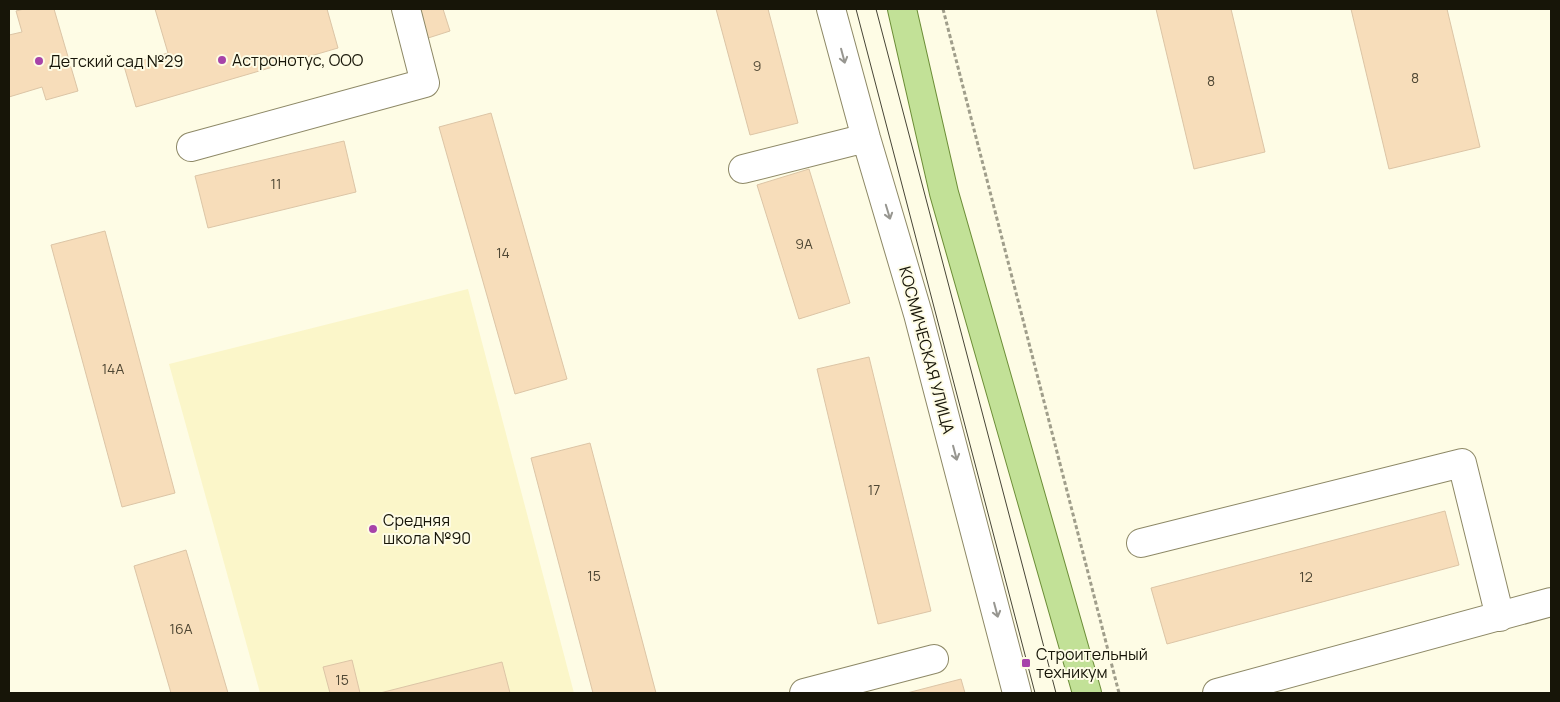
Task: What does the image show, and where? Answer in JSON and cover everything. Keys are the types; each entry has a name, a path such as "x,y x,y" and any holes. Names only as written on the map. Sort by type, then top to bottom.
{"main road":[{"path":"902,9 944,194 1087,693"}],"street":[{"path":"191,146 425,83 406,9"},
{"name":"КОСМИЧЕСКАЯ УЛИЦА","path":"831,9 866,138 918,314 1017,693"},
{"path":"743,169 866,138"},
{"path":"1141,542 1462,463 1500,616"},
{"path":"1218,693 1551,602"},
{"path":"804,693 934,659"}],"path":[{"path":"943,9 1119,693"}],"shaded area":[{"name":"Средняя школа №90","path":"468,289 574,693 260,693 169,364"}],"building":[{"name":"Детский сад №29","path":"24,9 54,9 78,91 46,100 42,87 9,97 9,35 22,32 16,11"},
{"name":"Астронотус, ООО","path":"155,9 327,9 338,48 136,107 124,66 168,53"},
{"path":"415,9 443,9 450,31 425,39"},
{"path":"716,9 768,9 798,123 750,135"},
{"path":"1156,9 1231,9 1265,152 1194,169"},
{"path":"1351,9 1447,9 1480,147 1389,169"},
{"path":"491,113 567,379 515,394 439,127"},
{"path":"344,141 356,192 208,228 195,176"},
{"path":"809,169 850,303 799,319 757,185"},
{"path":"105,231 175,493 122,507 51,245"},
{"path":"869,357 931,611 878,624 817,369"},
{"path":"590,443 656,693 593,693 531,458"},
{"path":"1445,511 1459,565 1167,644 1151,588"},
{"path":"186,550 228,693 171,693 134,566"},
{"path":"352,660 360,693 330,693 323,667"},
{"path":"502,662 510,693 380,693"},
{"path":"961,679 965,693 907,693"}],"tram line":[{"path":"856,9 1035,693"},
{"path":"876,9 1056,693"}],"place":[{"name":"Астронотус, ООО","path":"222,60"},
{"name":"Детский сад №29","path":"39,61"},
{"name":"Средняя школа №90","path":"373,529"},
{"name":"Строительный техникум","path":"1026,663"}]}
